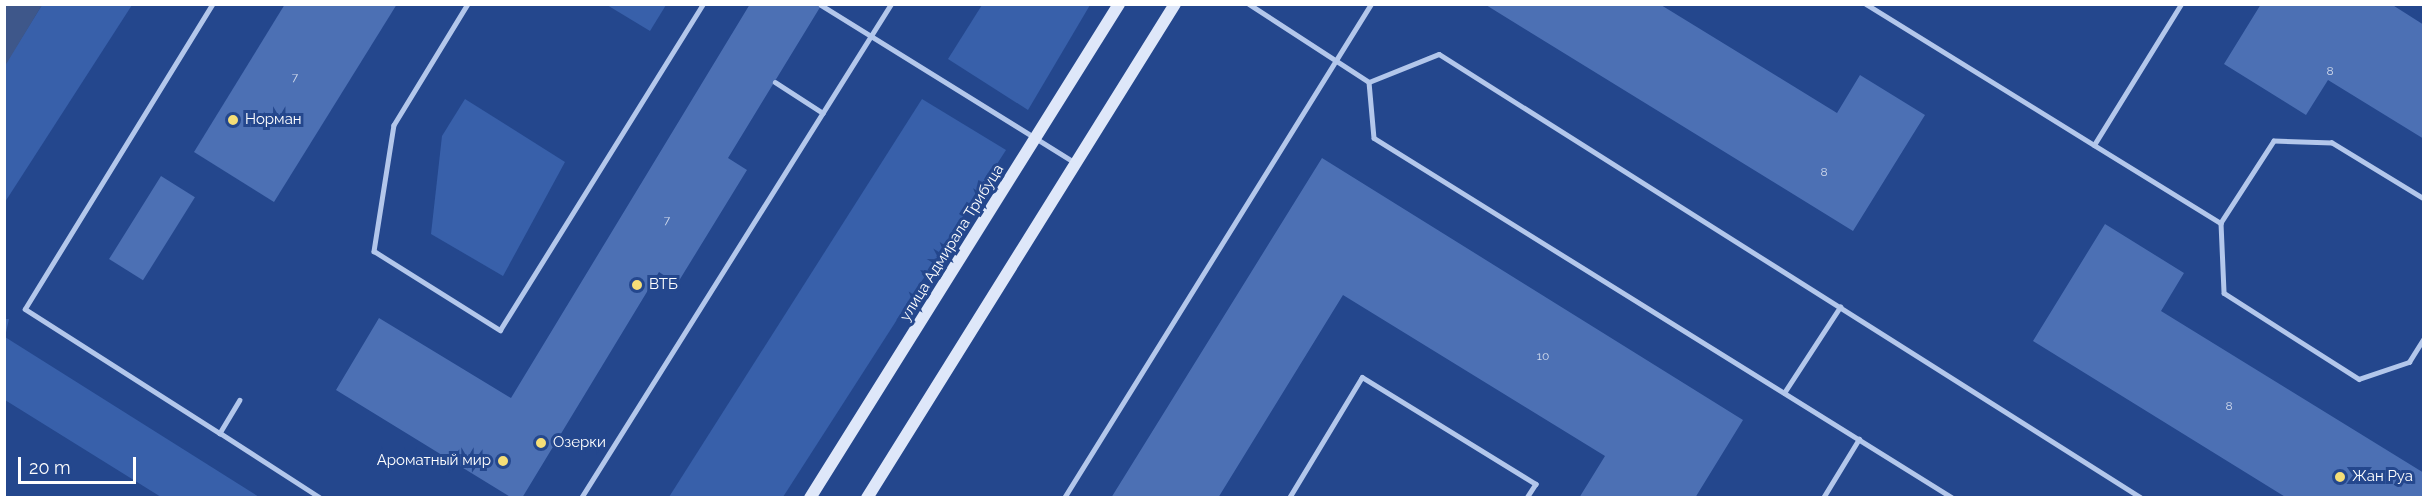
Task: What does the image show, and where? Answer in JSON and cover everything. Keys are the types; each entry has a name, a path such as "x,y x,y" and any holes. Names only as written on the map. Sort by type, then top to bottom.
{"street":[{"name":"улица Адмирала Трибуца","path":"810,498 1119,4"},
{"path":"867,498 1175,4"}],"lane":[{"path":"213,4 25,309 321,498"},
{"path":"468,4 394,125 374,251 500,330 703,4"},
{"path":"581,498 891,4"},
{"path":"1249,4 1369,82"},
{"path":"1064,498 1371,4"},
{"path":"1866,4 2221,223"},
{"path":"2094,145 2181,4"},
{"path":"821,5 1076,164"},
{"path":"1369,82 1439,54 2142,498"},
{"path":"775,82 823,113"},
{"path":"1369,82 1374,138 1953,498"},
{"path":"2424,199 2332,143 2274,141 2221,223 2224,292 2359,379 2409,362 2424,338"},
{"path":"1784,393 1840,307"},
{"path":"1289,498 1362,377 1536,484 1527,498"},
{"path":"219,433 240,400"},
{"path":"1823,498 1859,439"}],"shaded area":[{"path":"4,5 42,5 5,66"},
{"path":"42,5 132,5 5,202 4,66"},
{"path":"607,5 666,5 650,31"},
{"path":"982,5 1090,5 1028,110 948,59"},
{"path":"465,99 565,162 503,276 431,234 442,136"},
{"path":"922,99 1006,150 783,497 669,497"},
{"path":"4,319 9,319 5,337 259,497 161,497 5,400"}],"building":[{"path":"285,4 397,4 274,202 194,152"},
{"path":"750,4 822,4 728,158 747,170 677,284 659,272 522,498 512,498 336,390 379,318 511,398"},
{"path":"2261,4 2391,4 2424,25 2424,139 2328,80 2306,115 2224,64"},
{"path":"1486,5 1661,5 1837,113 1860,75 1925,115 1853,231"},
{"path":"1322,158 1743,420 1695,498 1579,498 1605,456 1343,295 1218,498 1111,498"},
{"path":"161,176 195,197 143,280 109,259"},
{"path":"2105,224 2184,273 2161,311 2424,473 2424,498 2287,498 2033,341"}],"place":[{"name":"Норман","path":"233,120"},
{"name":"ВТБ","path":"637,285"},
{"name":"Озерки","path":"541,443"},
{"name":"Ароматный мир","path":"503,461"},
{"name":"Жан Руа","path":"2340,477"}]}
